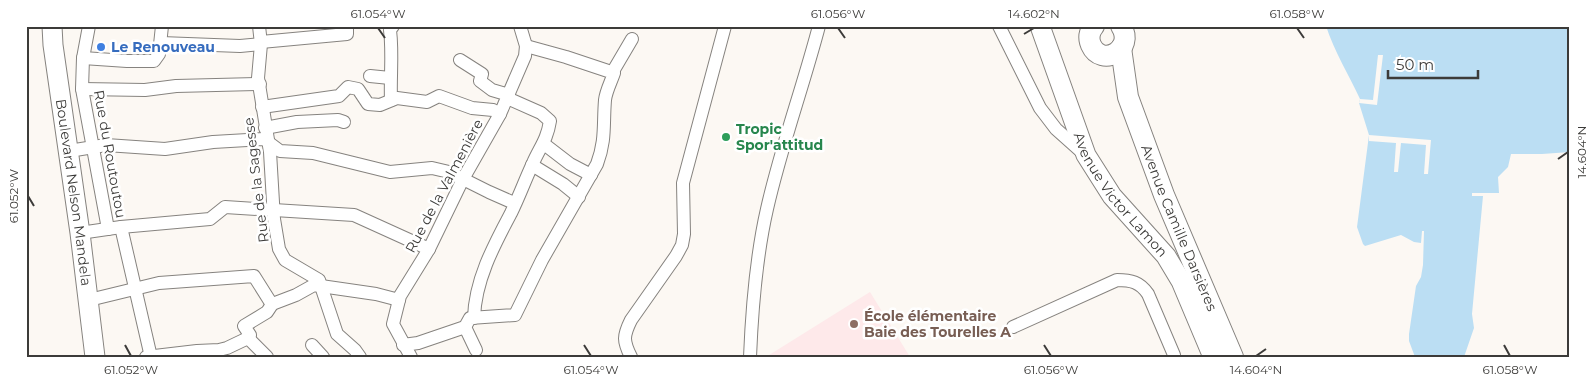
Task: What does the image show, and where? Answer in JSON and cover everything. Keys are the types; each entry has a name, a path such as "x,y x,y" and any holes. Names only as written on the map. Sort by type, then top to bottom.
{"main road":[{"name":"Avenue Camille Darsières","path":"1120,26 1125,39 1121,48 1128,97"},
{"name":"Avenue Camille Darsières","path":"1091,34 1128,97 1164,195 1233,357"},
{"path":"1091,34 1106,56 1117,52 1121,48"}],"street":[{"name":"Boulevard Nelson Mandela","path":"52,26 53,45 96,357"},
{"name":"Rue du Routoutou","path":"90,26 83,58 82,89 114,228 136,288 149,356"},
{"path":"83,58 154,61 159,54 162,26"},
{"name":"Rue de la Sagesse","path":"259,26 261,43 258,78 268,143 278,241 285,260 319,280 321,286"},
{"path":"160,43 240,46 347,34 347,26"},
{"path":"391,100 390,78 393,55 390,30 393,26"},
{"path":"520,26 526,46 612,72"},
{"path":"631,357 624,340 626,330 682,245 684,234 683,183 725,26"},
{"path":"750,357 752,307 767,210 819,26"},
{"path":"999,26 1040,108 1056,129 1086,155"},
{"name":"Avenue Victor Lamon","path":"1040,26 1086,155 1112,196 1166,256 1181,281 1213,357"},
{"path":"403,345 418,343 470,322 516,314 542,260 591,175 601,153 605,128 605,99 614,74 612,72 632,39"},
{"name":"Rue de la Valmenière","path":"411,357 393,324 400,296 428,249 462,179 500,114 525,56 526,46"},
{"path":"460,60 482,74 480,81 492,90 541,113 550,121 544,144 499,233 484,271 470,322 476,350"},
{"path":"370,76 390,78"},
{"path":"82,89 145,90 176,86 260,84"},
{"path":"262,107 339,96 348,87 358,89 368,104 380,105 397,98 427,102 439,96 472,108 493,110 500,114"},
{"path":"265,128 297,122 338,120 344,122"},
{"path":"69,151 106,145 165,150 213,142 264,139 280,151 313,153 390,172 432,168 449,172 514,203"},
{"path":"544,144 570,164 591,175"},
{"path":"532,165 563,184 578,197"},
{"path":"80,233 210,219 225,207 354,216 428,249"},
{"path":"89,300 159,283 254,276 266,297 273,303"},
{"path":"1013,327 1117,280 1131,280 1143,287 1148,294 1174,355"},
{"path":"267,357 249,339 250,335 244,326 266,312 273,303 296,295 314,285 376,294 399,300"},
{"path":"321,286 337,334 360,357"},
{"path":"149,356 219,350 249,339"},
{"path":"312,345 323,357"}],"shaded area":[{"name":"École élémentaire Baie des Tourelles A","path":"870,292 910,357 766,357"}],"water":[{"path":"1326,26 1570,26 1570,152 1511,154 1508,167 1498,177 1499,193 1472,193 1472,196 1483,196 1472,314 1474,328 1464,357 1415,357 1409,341 1416,286 1421,277 1423,265 1424,231 1422,231 1421,243 1414,242 1401,235 1365,246 1363,244 1357,227 1369,135 1359,103 1360,99 1337,54"}],"pier":[{"path":"1378,55 1383,55 1377,105 1359,103 1360,99 1373,100"},
{"path":"1369,135 1431,140 1428,174 1424,174 1426,145 1401,143 1398,172 1394,172 1396,143 1369,141"}],"place":[{"name":"Le Renouveau","path":"101,47"},
{"name":"Tropic Spor'attitud","path":"726,137"},
{"name":"École élémentaire Baie des Tourelles A","path":"854,324"}]}
